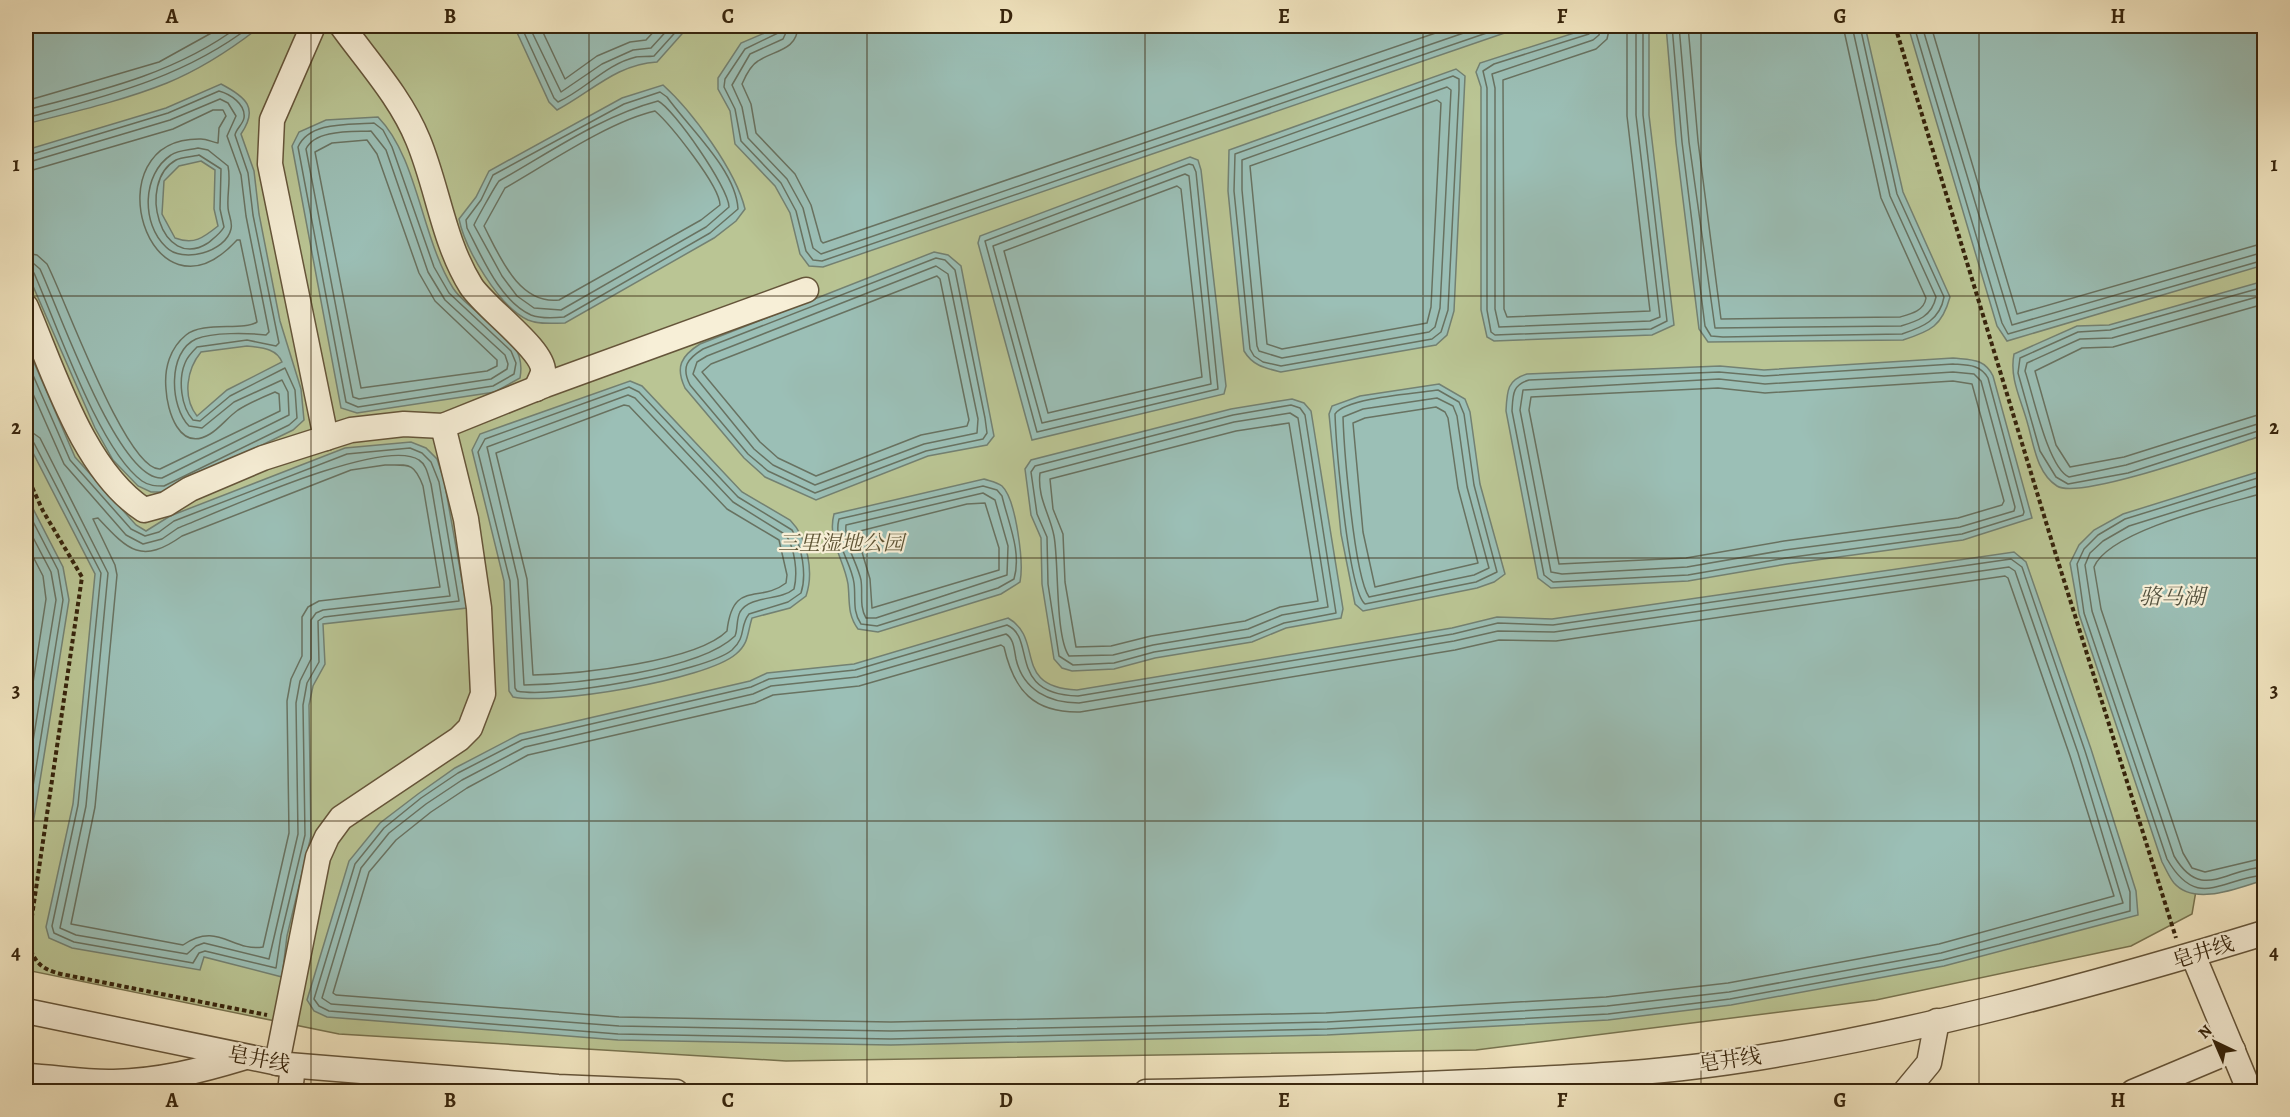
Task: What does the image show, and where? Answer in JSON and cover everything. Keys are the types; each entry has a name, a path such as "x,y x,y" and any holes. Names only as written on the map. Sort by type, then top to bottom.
{"street":[{"path":"313,26 272,120 269,142 270,164 326,438"},
{"path":"342,26 410,122 455,256 472,287 495,315 532,348 539,358 543,372 536,389"},
{"path":"26,306 87,449 129,500 144,510 166,504 190,489 262,458 351,430 404,424 443,426 536,389 806,290"},
{"path":"290,1092 285,1065 286,1018 318,857 327,837 340,818 459,739 470,728 483,694 480,608 466,519 443,426"},
{"name":"皂井线","path":"1146,1092 1329,1090 1585,1078 1743,1060 1937,1021 2188,957 2265,933"},
{"path":"2188,957 2233,1050 2250,1092"},
{"name":"皂井线","path":"26,1011 285,1065 558,1089 676,1092"},
{"path":"1905,1092 1929,1063 1937,1021"},
{"path":"2133,1092 2233,1050"},
{"path":"26,1076 112,1082 150,1080 191,1074 245,1057"}],"path":[{"path":"1895,26 2059,566 2188,957"},
{"path":"26,474 43,511 82,577 27,943 34,961 45,970 62,974 286,1018"}],"green space":[{"name":"三里湿地公园","path":"26,26 2264,26 2264,497 2192,914 2131,946 1876,1000 1476,1050 786,1061 339,1034 26,970"}],"water":[{"path":"26,26 261,26 216,57 167,83 115,101 26,124"},
{"path":"514,26 689,26 657,62 617,73 557,110 549,102"},
{"path":"781,26 1525,26 823,267 809,266 800,254 790,213 775,186 735,144 730,111 718,89 718,78 741,43"},
{"path":"1596,26 1649,26 1649,115 1674,325 1652,335 1494,341 1487,337 1481,310 1481,87 1476,72 1480,63"},
{"path":"1666,26 1865,26 1903,192 1950,297 1943,315 1934,326 1921,334 1903,340 1708,342 1699,329 1676,143"},
{"path":"1908,26 2264,26 2264,265 2007,341 1997,326"},
{"path":"1456,69 1465,76 1454,311 1447,335 1436,345 1281,372 1255,363 1244,351 1228,191 1229,150"},
{"path":"221,84 237,94 247,104 249,117 241,134 254,171 259,214 280,321 301,389 304,420 293,430 165,492 151,492 138,486 113,460 95,428 26,270 26,150 166,108","holes":["201,161 215,170 214,209 218,226 198,239 188,241 175,238 162,214 164,181 179,166","247,346 272,351 282,362 227,390 197,416 192,408 188,392 192,366 196,359 201,352"]},
{"path":"663,85 687,110 712,143 732,177 745,209 736,221 714,238 565,323 542,323 528,320 506,303 485,276 468,246 459,219 476,197 489,171 622,98"},
{"path":"378,117 402,154 433,246 453,288 465,302 504,334 516,349 521,367 520,378 495,392 357,413 341,408 292,146 299,132 326,120"},
{"path":"1190,157 1198,160 1201,170 1226,386 1224,394 1032,440 978,243 980,236"},
{"path":"934,252 948,255 961,266 994,436 987,445 928,456 816,500 765,477 744,458 685,388 680,368 688,353 700,344"},
{"path":"2264,281 2264,435 2157,470 2095,486 2071,489 2057,486 2050,481 2037,458 2017,390 2013,372 2014,354 2077,326 2109,325"},
{"path":"26,344 75,457 136,525 146,531 170,516 345,448 411,442 426,448 437,459 444,480 467,608 323,624 325,664 313,686 309,705 311,836 287,936 282,977 204,957 200,970 72,948 49,938 46,927 73,804 95,574 26,439"},
{"path":"1953,358 1981,363 1993,376 2032,518 1963,540 1787,564 1688,581 1551,588 1538,578 1506,411 1509,387 1520,376 1720,366 1764,370"},
{"path":"630,381 642,386 742,492 790,520 796,527 808,556 809,577 806,596 790,608 752,618 745,642 736,654 719,664 694,673 593,694 533,699 513,697 509,691 504,581 472,450 480,434"},
{"path":"1439,384 1465,399 1470,412 1480,484 1505,574 1494,582 1477,588 1363,611 1355,604 1341,534 1329,414 1332,406 1360,396"},
{"path":"1292,399 1304,403 1311,411 1343,609 1341,618 1286,628 1252,642 1155,658 1114,669 1072,671 1062,668 1054,659 1042,584 1041,538 1031,515 1025,469 1031,460 1231,409"},
{"name":"骆马湖","path":"2264,470 2264,880 2218,893 2194,894 2174,883 2162,862 2079,614 2070,563 2079,545 2094,530 2123,514"},
{"path":"984,479 1002,486 1011,504 1020,547 1020,582 1001,594 878,632 858,629 851,613 846,575 834,541 832,523 834,514"},
{"path":"26,495 63,567 69,600 26,868"},
{"path":"2014,552 2026,562 2091,749 2136,891 2138,915 1944,966 1731,1005 1608,1020 1327,1035 891,1045 618,1040 327,1017 314,1011 307,1000 349,861 380,823 418,794 455,768 520,734 750,681 767,673 854,664 1008,618 1019,627 1036,671 1044,680 1057,687 1077,690 1452,628 1497,617 1552,619"}]}
